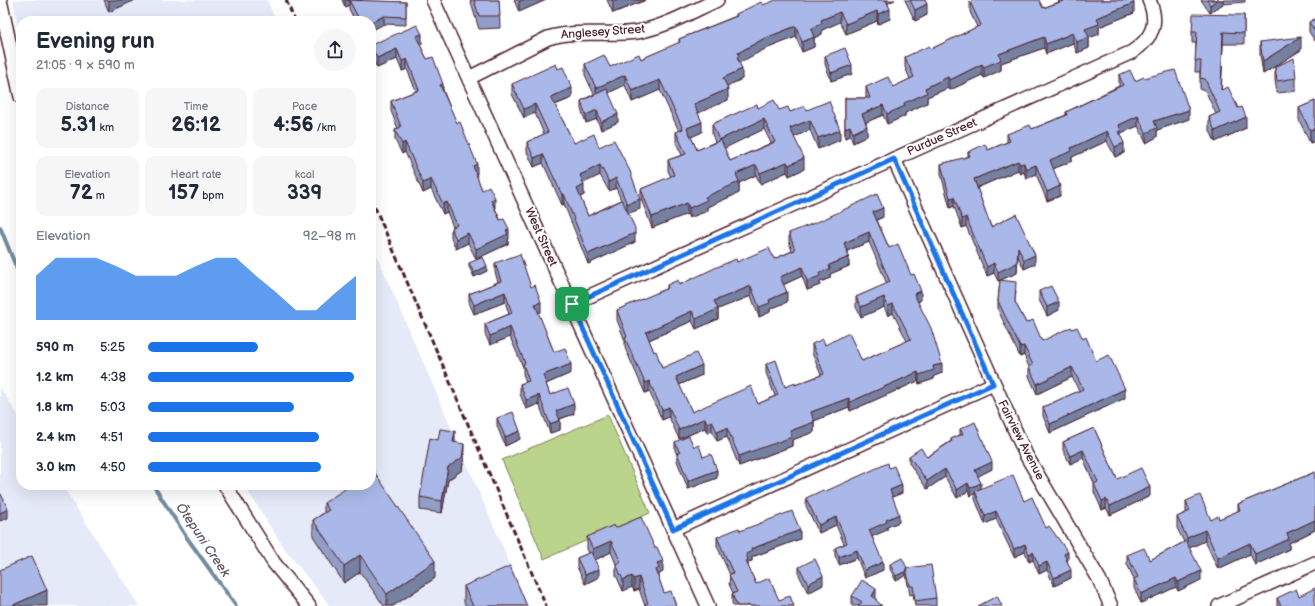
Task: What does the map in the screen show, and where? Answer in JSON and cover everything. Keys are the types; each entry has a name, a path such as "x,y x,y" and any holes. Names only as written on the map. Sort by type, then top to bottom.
{"street":[{"path":"0,0 16,74"},
{"name":"West Street","path":"433,0 708,606"},
{"name":"Anglesey Street","path":"468,78 554,36 575,33 624,33 648,30 717,0"},
{"name":"Purdue Street","path":"572,304 1132,52 1142,45 1152,30 1154,19 1153,9 1149,0"},
{"name":"Fairview Avenue","path":"894,159 993,384 1026,455 1099,579 1111,606"},
{"path":"673,529 993,384"},
{"path":"228,490 274,563 309,606"},
{"path":"1219,606 1315,563"}],"shaded area":[{"path":"13,0 267,0 274,16 16,16"},
{"path":"376,254 528,606 330,606 282,545 247,490 376,490"},
{"path":"0,387 16,412 16,490 65,490 139,606 0,606"}],"green space":[{"path":"608,415 650,513 544,559 502,460"}],"building":[{"path":"349,0 406,2 406,17 384,16 376,20 376,16 357,16"},
{"path":"474,0 499,0 500,16 479,16"},
{"path":"776,0 886,0 890,9 878,14 877,11 846,24 840,12 821,20 822,23 811,29 814,37 802,42 796,26 763,39 738,53 739,56 737,57 742,69 723,78 728,89 694,104 702,122 687,128 697,150 721,140 730,161 775,142 764,119 719,140 712,124 757,104 758,108 774,100 779,110 788,107 790,112 805,106 807,110 829,101 840,130 818,138 810,120 790,128 804,158 789,165 787,162 760,173 756,165 736,174 739,182 705,197 707,200 689,208 687,203 652,217 641,189 674,175 668,160 686,154 676,132 683,129 660,80 632,91 625,75 596,88 585,64 604,55 610,67 639,54 641,59 680,42 679,39 737,16 736,14 761,2 763,5"},
{"path":"910,0 925,0 927,4 915,10"},
{"path":"974,0 1039,0 1043,8 1063,0 1133,0 1134,3 1097,18 1099,24 1085,29 1089,37 1077,42 1073,33 1046,44 1044,37 999,54 1001,60 984,67 982,64 950,80 948,77 925,88 927,93 904,103 905,106 887,114 883,105 862,114 867,126 853,133 850,126 845,128 845,98 870,98 866,87 888,77 893,87 914,77 905,57 929,46 931,49 981,25 970,2"},
{"path":"1207,0 1217,0 1210,5"},
{"path":"1193,14 1244,15 1244,33 1223,32 1221,90 1228,87 1238,108 1242,107 1246,117 1215,131 1209,117 1220,112 1205,79 1200,78 1201,61 1195,61 1197,32 1192,32"},
{"path":"1315,19 1315,31 1309,22"},
{"path":"417,25 422,34 416,36 427,59 433,57 443,84 440,85 457,123 460,122 477,164 473,166 482,190 489,186 495,198 491,200 500,220 504,219 509,229 506,230 508,234 476,249 468,233 456,239 451,228 457,225 447,202 443,204 431,179 423,183 405,142 402,144 395,130 401,127 391,101 419,90 407,59 402,61 397,49 377,58 376,43"},
{"path":"1301,37 1263,61 1260,42"},
{"path":"845,48 852,65 831,73 825,56"},
{"path":"1294,58 1296,78 1277,81 1275,67"},
{"path":"556,64 558,69 563,67 572,88 551,97 574,143 594,134 599,147 614,140 630,171 640,199 627,204 616,178 609,182 600,165 580,175 584,185 577,189 588,216 622,200 635,228 635,233 588,254 564,194 562,195 543,154 534,158 527,142 548,132 535,104 524,109 512,84"},
{"path":"1130,70 1135,81 1144,77 1175,70 1189,110 1154,121 1157,128 1146,133 1138,116 1119,125 1121,131 1119,132 1124,143 1115,147 1107,131 1071,148 1072,151 1050,160 1060,186 1047,192 1036,165 1026,169 1024,163 1020,164 1018,161 974,179 991,227 1016,214 1035,255 1024,260 1018,247 1017,263 998,272 994,263 987,267 966,217 962,219 954,197 950,198 941,164 970,156 968,152 985,144 988,150 1010,141 1007,134 1030,125 1032,129 1067,115 1066,112 1123,85 1119,75"},
{"path":"607,89 618,114 601,122 597,110 586,115 581,101"},
{"path":"1315,101 1315,128 1310,130 1299,108"},
{"path":"877,194 883,208 873,212 889,248 898,244 911,275 914,274 921,291 914,294 931,328 942,364 933,366 934,370 919,375 918,372 850,402 849,398 811,412 814,422 790,431 792,437 739,456 727,428 717,432 712,421 707,423 705,418 679,430 669,407 662,410 649,381 645,383 625,338 627,337 617,310 668,288 667,285 678,280 679,285 736,259 737,262 769,248 774,259 795,250 789,233 822,220","holes":["869,232 890,282 856,297 861,307 884,297 888,306 893,304 911,339 862,361 849,333 825,345 823,339 812,344 824,374 795,385 795,383 785,387 776,360 766,364 778,395 758,404 751,386 692,412 676,377 702,365 696,353 662,368 656,351 654,352 646,332 692,311 696,319 718,309 714,301 751,286 759,307 770,303 769,300 787,292 780,277 802,267 807,281 820,276 819,273 830,269 829,265 849,257 844,243"]},
{"path":"520,254 531,287 535,285 541,302 535,304 554,352 565,348 571,364 543,375 550,395 568,388 574,404 556,411 560,420 550,424 539,395 526,400 520,384 529,381 523,364 525,363 510,327 490,336 485,324 512,313 505,292 474,305 469,294 501,281 495,263"},
{"path":"483,257 487,266 474,273 469,263"},
{"path":"1000,280 1016,282 1015,302 1026,323 1033,320 1042,341 1071,327 1072,329 1077,327 1083,339 1086,337 1096,361 1109,355 1125,389 1050,424 1043,407 1083,389 1072,367 1037,384 1029,367 1033,365 1024,346 1020,347 998,301"},
{"path":"1051,286 1059,302 1047,307 1039,291"},
{"path":"513,412 520,431 505,437 497,418"},
{"path":"975,422 992,462 975,470 981,483 970,488 968,483 957,490 945,469 927,481 909,456 921,448 927,457 952,441 951,439 963,434 960,429"},
{"path":"1094,428 1117,479 1141,468 1150,487 1110,506 1106,499 1102,501 1094,484 1098,482 1083,450 1070,456 1063,442"},
{"path":"440,429 455,431 453,442 464,444 462,458 448,467 442,501 420,497 430,438 438,440"},
{"path":"689,436 694,447 699,445 703,457 711,454 717,470 688,481 677,453 680,453 675,442"},
{"path":"888,463 889,468 894,466 902,485 890,490 899,514 886,520 887,522 869,530 883,562 865,570 857,550 839,557 835,548 847,543 836,517 819,525 806,498 823,490 824,492"},
{"path":"1315,472 1315,520 1287,533 1289,539 1255,554 1250,543 1218,558 1205,530 1187,538 1177,517 1190,511 1186,501 1200,495 1211,520 1218,516 1219,519 1240,510 1238,504"},
{"path":"376,474 435,561 387,594 360,555 344,566 313,520 329,510 324,503 344,490 376,490"},
{"path":"1013,475 1024,501 1032,497 1046,528 1049,526 1068,552 1064,554 1071,570 1054,578 1047,562 1039,566 1033,552 1029,554 1025,544 1014,549 996,511 985,516 975,491"},
{"path":"0,494 8,509 0,513"},
{"path":"792,511 800,530 751,549 752,551 746,554 748,560 746,561 756,584 769,578 779,600 790,596 794,606 737,606 732,594 737,592 729,575 733,573 717,537 739,528 740,531"},
{"path":"641,517 655,548 657,547 663,561 657,563 659,568 656,570 664,593 671,591 676,606 646,606 645,604 648,603 639,577 634,579 632,576 623,580 616,564 621,562 611,541 593,549 587,537 614,525 615,528"},
{"path":"1186,541 1201,571 1178,582 1176,578 1141,594 1134,579 1138,577 1127,555 1144,548 1150,560"},
{"path":"591,552 599,569 585,575 577,558"},
{"path":"32,556 47,590 11,606 0,606 0,570"},
{"path":"902,558 907,568 906,571 896,576 890,564"},
{"path":"815,559 823,576 808,584 799,567"},
{"path":"931,565 936,598 915,601 913,586 910,586 906,568"},
{"path":"510,566 527,606 473,606 464,586"},
{"path":"862,580 876,589 872,596 882,606 858,606 862,602 852,596"},
{"path":"1315,588 1315,606 1281,606 1277,598 1296,589 1299,596"},
{"path":"997,596 1002,606 978,606"}],"waterway":[{"name":"Ōtepuni Creek","path":"0,227 16,267"},
{"name":"Ōtepuni Creek","path":"156,490 185,535 236,606"}],"railway":[{"path":"286,0 293,16"},
{"path":"376,210 546,606"}],"route":[{"path":"894,159 993,384 673,529 572,304 894,159"}]}
